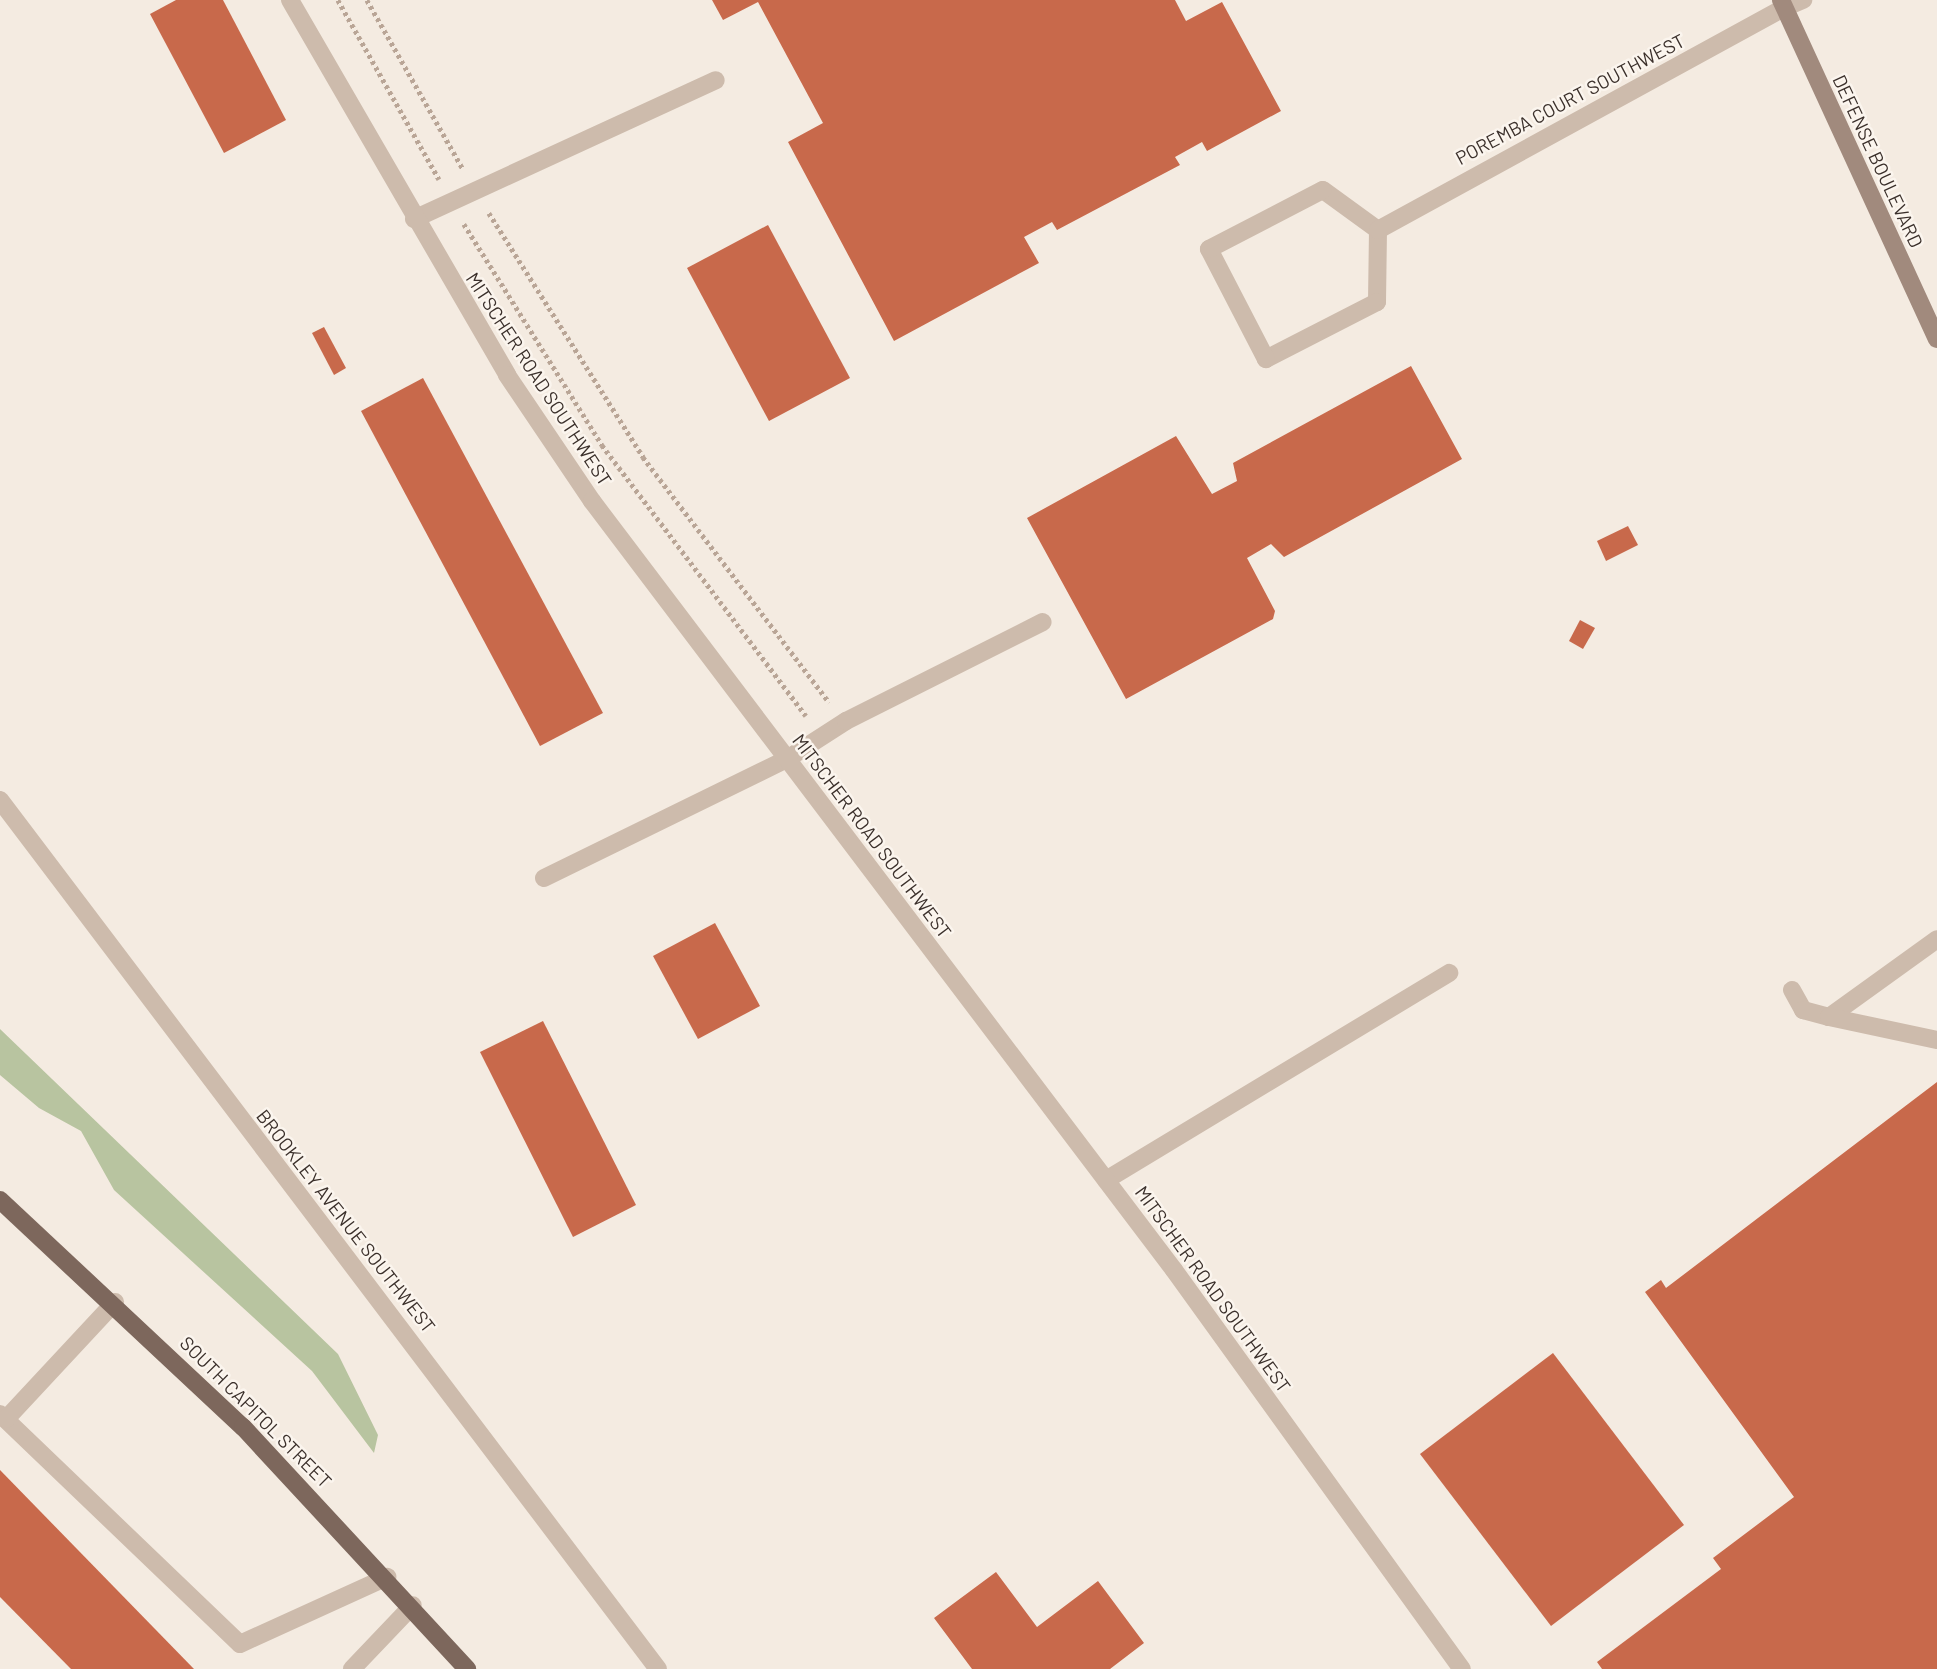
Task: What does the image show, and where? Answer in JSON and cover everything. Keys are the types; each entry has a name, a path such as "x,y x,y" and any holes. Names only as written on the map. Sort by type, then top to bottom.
{"main road":[{"name":"SOUTH CAPITOL STREET","path":"0,1200 115,1303 387,1577 467,1669"}],"street":[{"name":"MITSCHER ROAD SOUTHWEST","path":"290,0 414,219 585,491 1106,1180 1462,1669"},
{"name":"POREMBA COURT SOUTHWEST","path":"1378,230 1782,4 1803,0"},
{"name":"DEFENSE BOULEVARD","path":"1782,4 1937,339"},
{"path":"414,219 716,80"},
{"path":"1324,190 1378,230 1377,302 1266,359 1209,249 1324,190"},
{"path":"544,877 787,759 825,739 846,721 1043,622"},
{"name":"BROOKLEY AVENUE SOUTHWEST","path":"0,800 658,1669"},
{"path":"1829,1017 1937,939"},
{"path":"1106,1180 1449,974"},
{"path":"1792,990 1803,1010 1937,1040"},
{"path":"115,1303 3,1417 240,1644 387,1577"},
{"path":"352,1669 412,1605"}],"path":[{"path":"338,0 452,202 602,446 825,739"},
{"path":"367,0 476,190 643,457 808,680 846,721"}],"green space":[{"path":"0,1029 338,1354 378,1435 374,1453 312,1371 114,1190 81,1131 39,1108 0,1075"}],"building":[{"path":"176,0 223,0 286,120 224,153 150,14"},
{"path":"712,0 1175,0 1186,21 1222,2 1281,111 1207,151 1202,142 1175,157 1180,165 1057,230 1052,222 1024,237 1039,263 894,341 788,142 823,123 758,2 723,20"},
{"path":"768,225 850,378 769,421 687,268"},
{"path":"324,327 346,368 334,375 312,333"},
{"path":"1411,366 1462,459 1284,557 1271,544 1247,558 1275,611 1273,619 1126,699 1027,518 1176,436 1212,494 1237,481 1233,463"},
{"path":"423,378 603,713 540,746 361,411"},
{"path":"1628,526 1638,545 1606,561 1597,541"},
{"path":"1580,620 1595,628 1583,649 1569,641"},
{"path":"715,923 760,1006 698,1039 653,956"},
{"path":"543,1021 636,1205 573,1237 480,1052"},
{"path":"1937,1082 1937,1669 1602,1669 1597,1662 1721,1569 1713,1558 1794,1497 1645,1292 1661,1280 1666,1288"},
{"path":"1553,1353 1684,1525 1551,1626 1420,1454"},
{"path":"0,1470 194,1669 71,1669 0,1597"},
{"path":"996,1572 1037,1627 1098,1581 1144,1643 1110,1669 972,1669 934,1618"}]}
